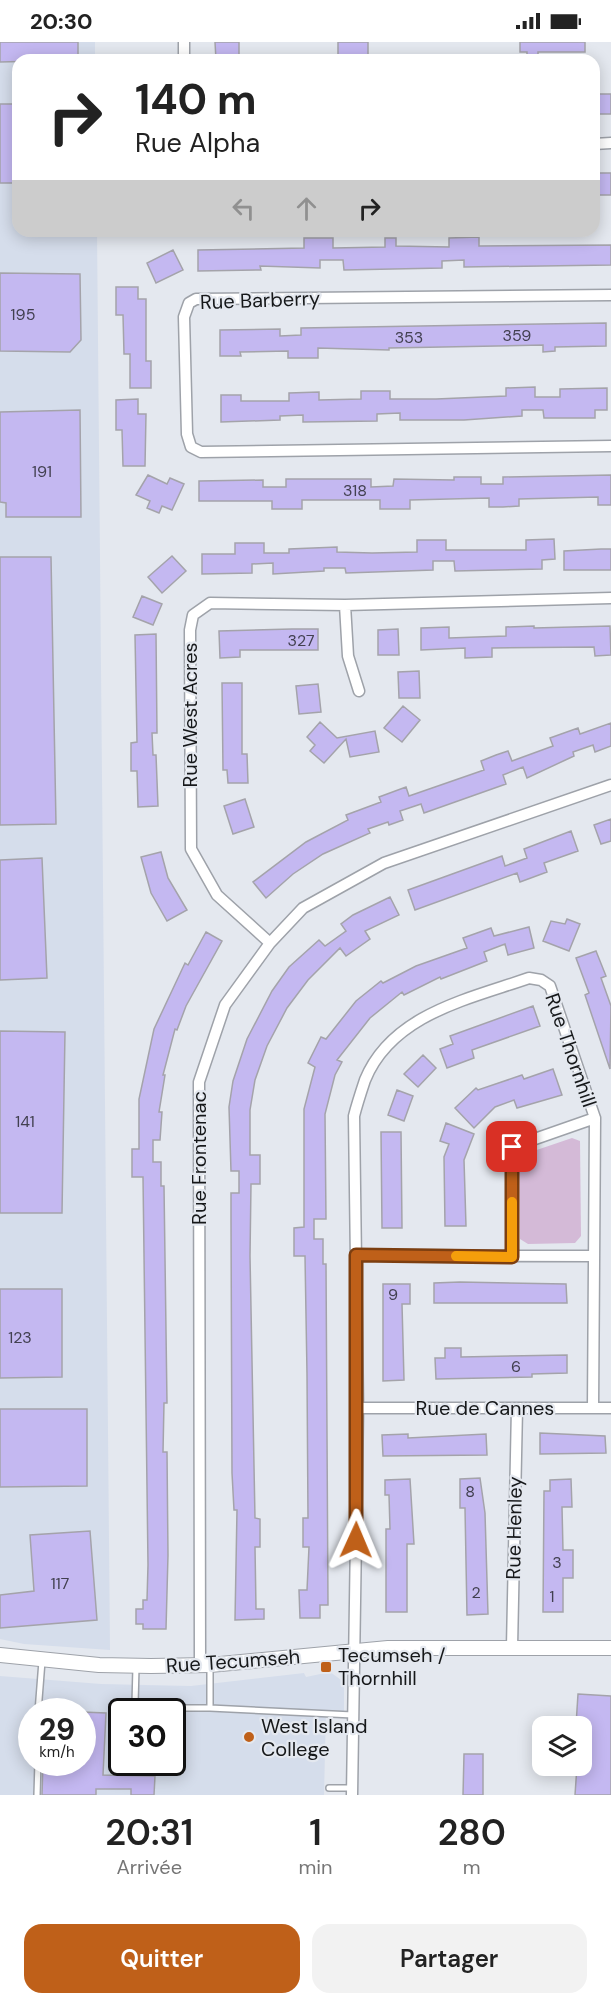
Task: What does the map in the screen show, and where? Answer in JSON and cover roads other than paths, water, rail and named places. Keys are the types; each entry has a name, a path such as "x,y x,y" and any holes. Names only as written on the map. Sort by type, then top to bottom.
{"street":[{"name":"Rue Barberry","path":"611,295 196,299 189,303 184,317 187,434 191,447 201,452 611,446"},
{"name":"Rue West Acres","path":"270,943 217,894 191,849 190,630 193,615 210,603 345,605 611,598"},
{"path":"345,605 348,656 360,691"},
{"name":"Rue Frontenac","path":"205,1665 199,1082 225,1005 270,943 303,908 384,863 611,784"},
{"name":"Rue Thornhill","path":"352,1792 358,1408 354,1116 366,1078 388,1045 419,1018 529,978 541,980 550,986 595,1118 592,1256 593,1408"},
{"name":"Rue Thornhill","path":"512,1257 512,1147 595,1118"},
{"path":"356,1255 592,1256"},
{"name":"Rue de Cannes","path":"358,1408 611,1408"},
{"name":"Rue Henley","path":"513,1647 517,1408"},
{"name":"Rue Tecumseh","path":"0,1655 136,1667 205,1665 422,1647 611,1648"}],"lane":[{"path":"39,1698 42,1660"},
{"path":"205,1665 210,1708"},
{"path":"135,1698 136,1667"},
{"path":"186,1708 354,1715"},
{"path":"37,1795 38,1776"},
{"path":"329,1788 352,1792"}],"place":[{"name":"Tecumseh / Thornhill","path":"326,1667"},
{"name":"West Island College","path":"249,1737"}]}
